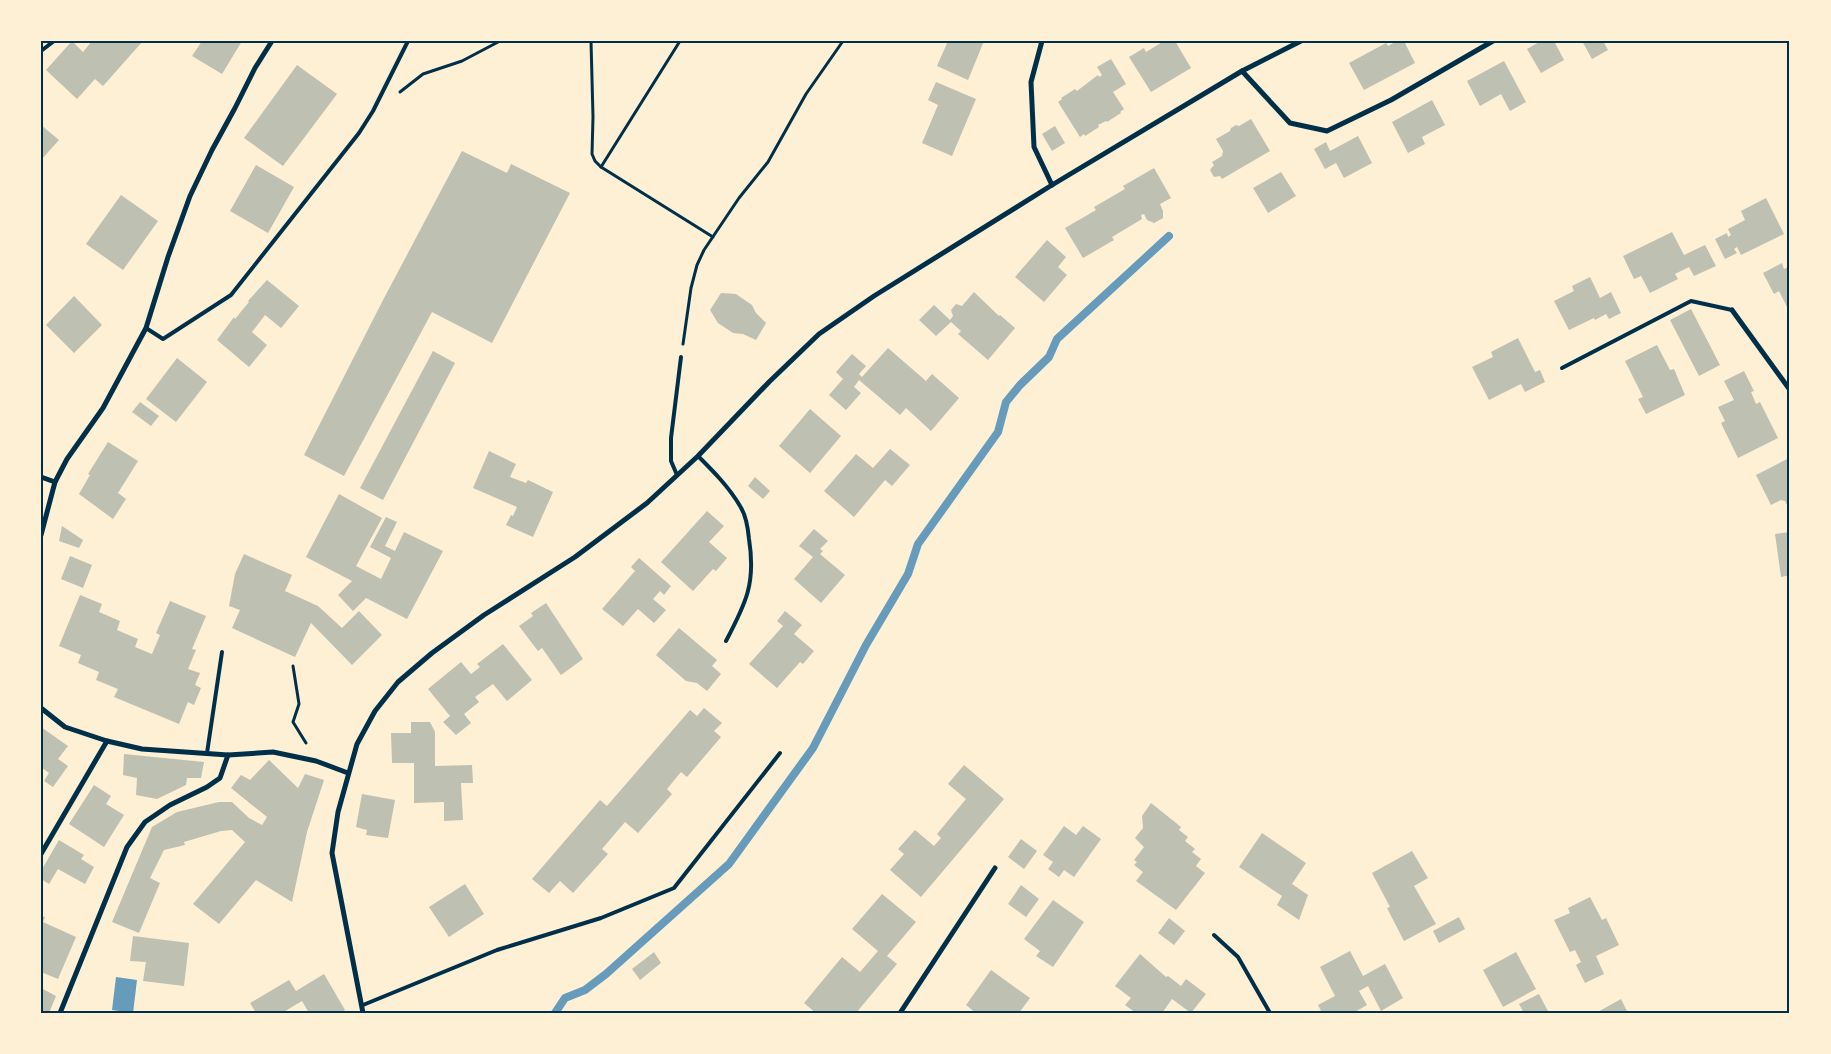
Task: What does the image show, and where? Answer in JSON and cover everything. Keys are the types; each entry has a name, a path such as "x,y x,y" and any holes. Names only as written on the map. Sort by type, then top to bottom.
{"street":[{"path":"41,535 55,482 68,459 103,408 146,328 168,257 190,196 212,150 272,41"},
{"path":"1042,41 1031,82 1034,147 1052,184"},
{"path":"363,1013 363,1005 332,853 338,812 357,744 375,711 398,682 432,652 582,551 647,503 698,456 769,382 819,334 874,296 1052,184 1242,70 1301,41"},
{"path":"1242,70 1290,122 1327,131 1391,100 1494,41"},
{"path":"1732,310 1790,390"},
{"path":"41,477 55,482"},
{"path":"41,708 65,727 107,741 142,749 207,754 273,752 316,761 348,772"},
{"path":"41,854 107,741"},
{"path":"60,1013 127,847 145,822 170,805 207,787 220,778 228,754"},
{"path":"900,1013 995,868"}],"lane":[{"path":"41,52 54,41"},
{"path":"146,328 163,339 231,295 359,133 373,112 408,41"},
{"path":"1562,368 1691,301 1732,310"},
{"path":"677,475 671,460 671,438 680,356"},
{"path":"698,456 724,483 741,508 749,536 752,580 746,601 726,641"},
{"path":"207,754 222,652"},
{"path":"363,1005 498,950 601,918 674,888 780,753"},
{"path":"1214,935 1238,957 1270,1013"}],"path":[{"path":"399,93 423,74 462,61 500,41"},
{"path":"591,41 592,154 595,160 601,167 713,237"},
{"path":"601,167 680,41"},
{"path":"680,356 697,265 704,250 739,198 768,162 806,94 843,41"},
{"path":"294,666 299,704 293,722 316,761"}],"water":[{"path":"116,977 137,980 133,1013 112,1010"}],"building":[{"path":"72,41 83,52 92,41 143,41 103,86 95,79 77,99 46,70"},
{"path":"202,41 242,41 222,74 192,56"},
{"path":"948,41 984,41 968,80 937,66"},
{"path":"1164,41 1175,41 1191,68 1151,92 1129,57 1144,48 1146,52"},
{"path":"1397,41 1404,41 1415,63 1364,90 1349,63 1386,43 1388,46"},
{"path":"1541,41 1554,41 1564,60 1541,73 1527,49"},
{"path":"1582,41 1603,41 1608,50 1592,59"},
{"path":"1111,59 1126,84 1113,92 1124,109 1107,122 1098,125 1099,127 1085,136 1084,134 1080,137 1058,102 1075,89 1077,91 1098,75 1099,77 1102,75 1097,67"},
{"path":"1504,61 1526,102 1510,111 1501,94 1480,106 1467,81"},
{"path":"297,65 337,94 283,166 244,138"},
{"path":"936,82 976,99 952,156 922,143 938,105 928,100"},
{"path":"1432,100 1445,125 1422,137 1425,144 1408,153 1392,122"},
{"path":"1251,119 1270,151 1222,179 1220,176 1214,177 1210,170 1214,165 1212,162 1222,156 1223,151 1216,139 1236,125 1239,126"},
{"path":"41,125 59,140 41,160"},
{"path":"1055,126 1065,143 1052,151 1042,134"},
{"path":"1358,136 1372,163 1344,178 1336,163 1325,169 1314,149 1326,142 1330,151"},
{"path":"462,151 507,173 511,164 570,193 492,343 432,312 344,476 304,455"},
{"path":"256,165 294,187 268,233 230,211"},
{"path":"1154,168 1171,198 1160,204 1163,218 1154,223 1147,220 1144,214 1141,215 1142,219 1112,237 1114,240 1083,258 1065,228 1096,210 1094,207 1125,189 1123,186"},
{"path":"1281,172 1296,196 1268,213 1253,188"},
{"path":"121,195 158,221 123,270 86,244"},
{"path":"1766,198 1784,234 1741,255 1737,247 1734,249 1737,253 1725,259 1715,239 1727,233 1728,237 1731,235 1728,229 1745,220 1741,211"},
{"path":"1672,232 1684,255 1705,245 1716,266 1694,276 1689,267 1675,274 1678,279 1650,293 1641,276 1634,279 1623,256"},
{"path":"1047,240 1066,257 1058,267 1067,275 1044,302 1015,277"},
{"path":"1782,263 1784,269 1790,266 1790,313 1779,291 1774,294 1763,273"},
{"path":"1590,277 1600,298 1611,292 1621,313 1609,319 1606,314 1569,330 1554,301 1574,291 1572,286"},
{"path":"267,280 299,306 281,328 265,315 252,332 267,345 249,367 217,340 234,317 235,319"},
{"path":"974,292 999,316 1015,328 988,360 958,334 961,331 951,322 936,336 919,320 934,305 950,320 953,316 951,310 956,304 962,306"},
{"path":"721,293 736,294 752,305 756,313 766,323 756,340 743,334 733,333 718,323 710,310"},
{"path":"74,296 102,325 74,353 46,325"},
{"path":"1691,309 1720,365 1699,376 1670,320"},
{"path":"1518,338 1535,372 1540,370 1545,382 1525,392 1521,384 1489,400 1472,367 1493,357 1491,352"},
{"path":"1657,345 1670,370 1674,369 1685,395 1646,414 1638,399 1643,397 1625,361"},
{"path":"888,348 926,381 932,374 959,398 931,431 906,408 900,415 859,380 854,387 861,393 846,410 829,395 843,379 836,372 852,354 866,366 859,374 862,377"},
{"path":"433,351 455,363 383,500 360,488"},
{"path":"177,358 207,382 176,422 146,399"},
{"path":"1744,371 1754,391 1751,392 1756,404 1760,402 1778,438 1738,458 1721,423 1725,421 1718,407 1734,400 1724,381"},
{"path":"140,402 159,416 151,426 132,412"},
{"path":"810,409 841,436 810,473 779,446"},
{"path":"108,442 138,461 118,493 126,499 113,519 79,494 90,475 88,474"},
{"path":"890,449 910,465 892,486 885,480 854,517 824,491 856,454 873,468"},
{"path":"489,451 516,464 510,477 526,483 528,480 553,492 533,537 506,525 517,507 473,488"},
{"path":"1789,458 1790,511 1785,501 1781,500 1771,505 1756,475"},
{"path":"755,477 770,491 763,499 748,486"},
{"path":"339,494 382,518 356,566 381,579 391,558 370,547 386,517 397,522 385,546 395,551 404,532 443,551 407,619 366,598 353,611 338,595 352,581 306,557"},
{"path":"707,511 724,526 709,542 727,558 716,571 713,569 693,591 661,562"},
{"path":"62,526 83,540 79,548 59,541"},
{"path":"814,529 828,541 820,549 823,551 820,554 845,575 821,603 794,579 813,557 799,546"},
{"path":"1790,532 1790,575 1781,577 1775,534"},
{"path":"244,554 292,575 285,591 318,606 342,628 359,611 382,635 352,665 311,623 295,657 232,628 240,610 229,606 235,574"},
{"path":"70,556 92,565 83,588 61,579"},
{"path":"639,558 671,586 664,595 660,591 653,599 666,610 654,623 638,609 623,626 602,609 635,571 631,567"},
{"path":"80,595 102,604 99,612 120,621 117,630 138,639 135,647 152,654 160,635 156,633 170,601 206,616 192,649 196,650 188,669 200,673 195,685 201,688 194,705 188,702 179,724 114,697 118,689 96,680 99,672 78,663 81,655 59,646"},
{"path":"546,603 583,659 561,675 542,648 538,651 519,626 533,616 531,613"},
{"path":"785,611 802,625 794,634 814,651 803,664 800,662 777,688 749,664 783,626 777,621"},
{"path":"679,628 717,660 712,666 721,674 707,691 697,683 686,681 656,655"},
{"path":"503,644 532,680 507,701 493,684 475,697 479,702 464,714 471,723 456,735 443,722 450,716 428,689 461,662 471,674 480,667 477,664"},
{"path":"704,708 722,723 714,731 721,737 687,777 681,772 667,789 672,794 638,833 625,822 602,849 608,854 573,893 560,881 549,893 532,879 600,800 607,806 690,710 697,716"},
{"path":"411,722 430,722 435,732 435,766 472,765 473,783 461,783 463,820 444,821 444,802 414,803 414,763 392,763 391,733 411,733"},
{"path":"41,727 68,746 58,759 68,766 53,787 44,781 49,773 41,767"},
{"path":"124,754 204,762 201,778 187,778 186,785 157,799 136,795 137,778 123,775"},
{"path":"269,760 298,788 305,774 324,780 307,832 292,902 256,880 219,924 193,904 245,842 232,830 221,831 184,842 185,845 164,850 150,878 160,883 139,933 112,922 152,827 177,812 219,802 232,802 249,818 262,825 267,817 231,788 241,775 250,780"},
{"path":"964,765 1004,799 921,897 890,870 904,854 898,849 915,830 934,846 941,838 937,834 966,799 948,784"},
{"path":"94,785 111,796 106,804 124,815 104,847 69,824"},
{"path":"362,794 395,800 388,838 366,835 367,830 356,827"},
{"path":"1151,803 1181,827 1179,830 1188,837 1185,841 1195,849 1192,852 1201,859 1196,866 1205,873 1176,910 1136,881 1143,872 1134,865 1137,862 1134,860 1144,847 1135,838 1143,828 1142,816"},
{"path":"1064,826 1076,835 1083,826 1101,839 1074,877 1064,870 1059,877 1048,869 1053,862 1043,855"},
{"path":"1262,833 1306,863 1292,884 1308,895 1299,920 1277,905 1282,896 1239,867"},
{"path":"1021,839 1037,851 1024,869 1008,857"},
{"path":"59,840 84,855 81,859 94,867 85,884 58,869 49,884 41,879 41,871"},
{"path":"1412,851 1428,878 1414,886 1436,924 1404,941 1387,908 1390,907 1372,873"},
{"path":"465,884 484,914 449,937 429,907"},
{"path":"1021,885 1039,899 1026,917 1008,904"},
{"path":"882,894 916,922 887,956 897,964 856,1013 816,1013 804,1003 842,957 860,972 878,951 852,929"},
{"path":"1590,897 1602,920 1606,918 1619,945 1596,956 1604,974 1585,983 1576,965 1581,962 1575,950 1570,952 1554,920 1570,913 1568,908"},
{"path":"1053,900 1084,922 1053,967 1036,956 1040,951 1024,939"},
{"path":"41,916 45,917 43,922 76,937 58,979 41,972"},
{"path":"1459,917 1465,929 1439,943 1433,931"},
{"path":"1169,918 1185,931 1174,945 1158,933"},
{"path":"133,936 189,943 184,986 143,981 146,962 130,961"},
{"path":"1350,951 1363,976 1385,964 1403,998 1381,1011 1368,986 1359,991 1367,1005 1353,1013 1322,1013 1318,1005 1335,996 1320,967"},
{"path":"654,952 661,963 640,980 632,969"},
{"path":"1516,952 1536,989 1503,1007 1483,970"},
{"path":"1140,954 1166,977 1168,976 1181,986 1186,979 1206,994 1191,1013 1172,999 1162,1013 1136,1013 1125,1005 1131,998 1115,986"},
{"path":"991,970 1030,998 1019,1013 976,1013 966,1005"},
{"path":"324,974 345,1010 340,1013 309,1013 302,1001 282,1013 256,1013 250,1003 289,980 296,991"},
{"path":"41,988 56,996 49,1013 41,1013"},
{"path":"1539,994 1549,1013 1524,1013 1519,1004"},
{"path":"1621,999 1628,1013 1596,1013"}],"waterway":[{"path":"555,1013 565,998 585,990 606,974 729,864 813,748 866,645 908,574 918,544 998,432 1006,402 1020,385 1049,357 1057,339 1169,236"}]}
